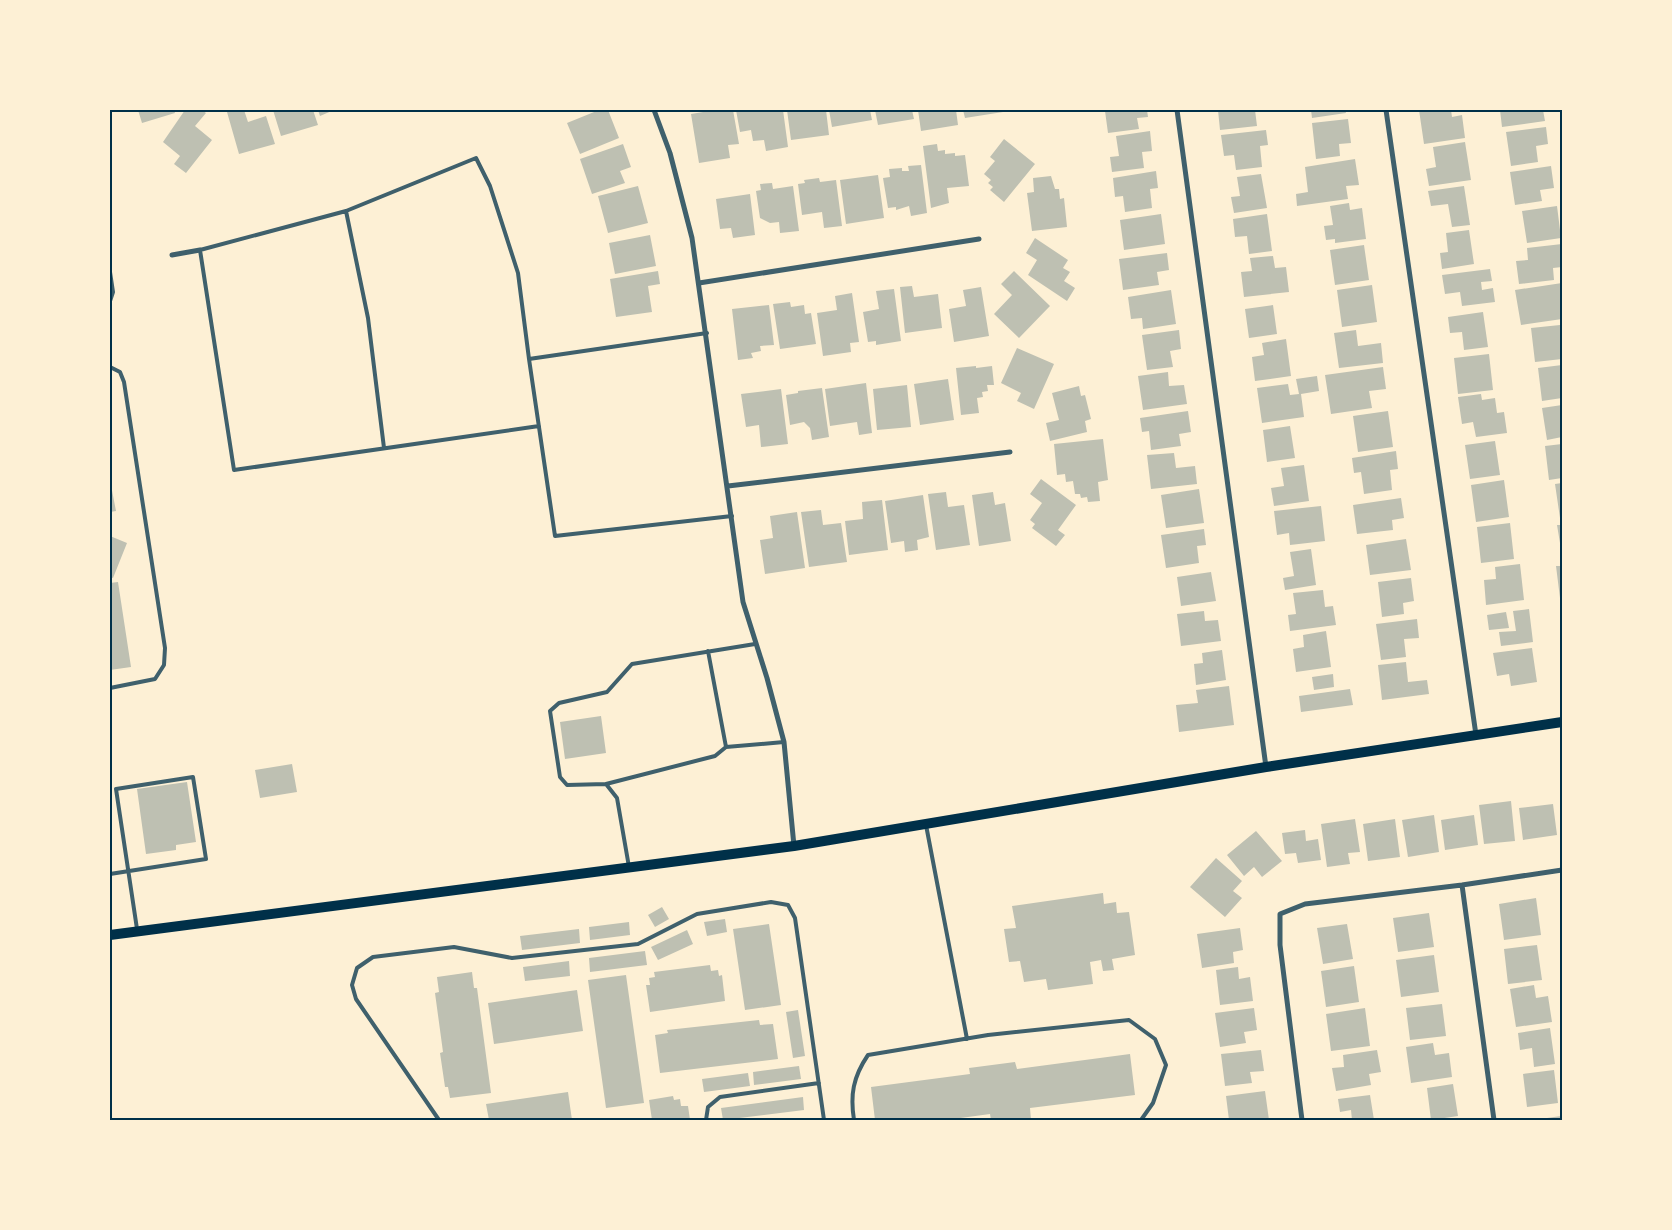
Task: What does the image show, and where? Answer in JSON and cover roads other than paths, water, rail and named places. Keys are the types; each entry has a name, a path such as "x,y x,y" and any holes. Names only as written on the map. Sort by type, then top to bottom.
{"main road":[{"path":"110,935 794,846 1266,767 1562,722"}],"street":[{"path":"654,110 684,199 699,283 743,602 777,712 784,742 794,846"},
{"path":"1177,110 1266,767"},
{"path":"1386,110 1476,735"},
{"path":"699,283 979,239"},
{"path":"172,255 200,250"},
{"path":"728,486 1010,452"},
{"path":"1302,1120 1280,945 1280,914 1305,904 1462,885 1562,870"},
{"path":"1462,885 1494,1120"}],"lane":[{"path":"539,426 234,470 200,250 346,211 476,158 490,186 518,273 555,536 732,516"},
{"path":"346,211 368,318 384,448"},
{"path":"110,272 113,292 110,301"},
{"path":"529,359 706,333"},
{"path":"110,367 120,372 124,382 166,648 164,665 155,679 110,688"},
{"path":"755,644 632,664 607,692 559,703 550,712 560,777 567,785 606,784 715,756 726,747 784,742"},
{"path":"708,651 726,747"},
{"path":"110,874 128,871 206,859 194,777 116,789 128,871 137,932"},
{"path":"606,784 617,798 629,867"},
{"path":"926,824 967,1039"},
{"path":"439,1120 356,999 352,985 357,968 373,957 454,947 512,958 638,944 697,914 771,902 788,906 795,918 824,1120"},
{"path":"854,1120 850,1098 857,1071 868,1055 967,1039 1129,1020 1155,1039 1166,1065 1153,1102 1141,1120"},
{"path":"706,1120 708,1107 720,1097 819,1083"}]}
